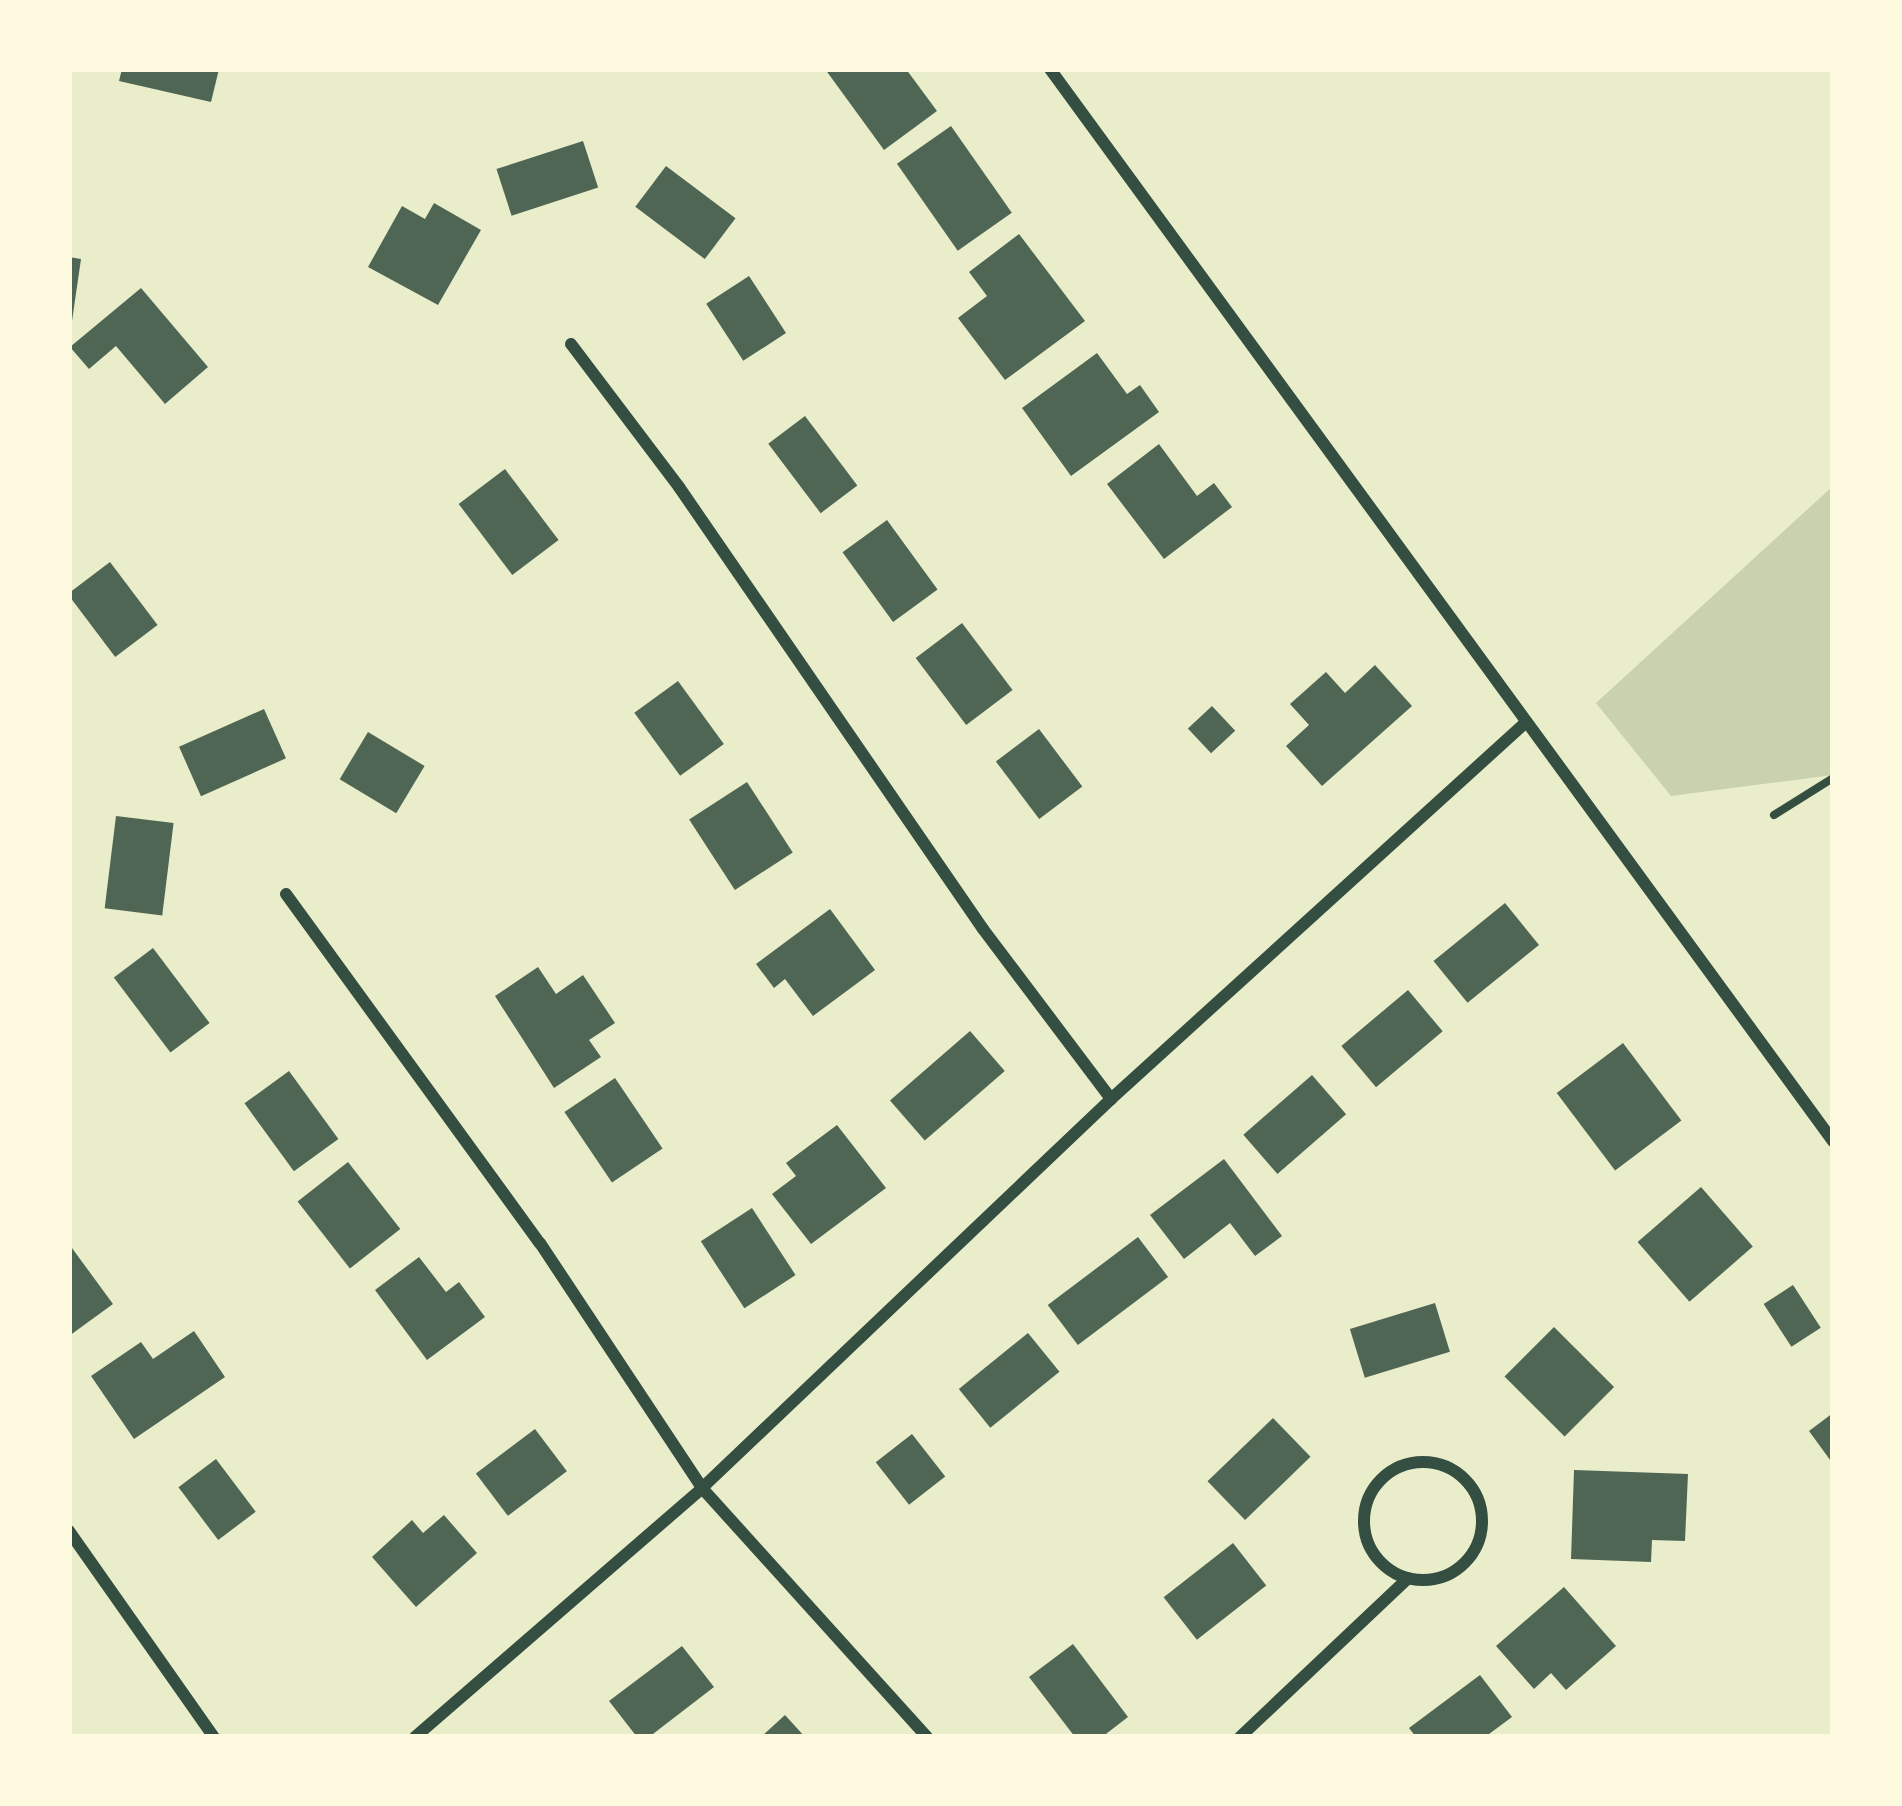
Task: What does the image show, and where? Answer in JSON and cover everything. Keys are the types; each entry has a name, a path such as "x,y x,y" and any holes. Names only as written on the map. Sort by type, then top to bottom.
{"street":[{"path":"1050,69 1833,1142"},
{"path":"571,344 679,487 982,928 1111,1099"},
{"path":"415,1737 701,1488 1111,1099 1524,724"},
{"path":"286,894 540,1243 701,1488 927,1737"},
{"path":"1240,1737 1408,1578 1445,1576 1473,1552 1481,1536 1482,1517 1469,1483 1436,1463 1396,1468 1380,1481 1364,1518 1376,1556 1408,1578"},
{"path":"69,1531 214,1737"}],"path":[{"path":"1774,815 1833,778"}],"green space":[{"path":"1833,486 1833,775 1671,796 1596,703"}],"building":[{"path":"122,69 219,69 211,102 119,81"},
{"path":"825,69 906,69 937,111 884,150"},
{"path":"951,126 1012,213 958,251 897,164"},
{"path":"583,141 598,188 512,216 496,169"},
{"path":"666,166 735,218 705,259 635,207"},
{"path":"434,203 481,230 438,305 368,267 402,206 425,219"},
{"path":"1019,234 1085,321 1005,380 958,318 987,296 969,272"},
{"path":"69,257 81,259 72,321 69,321"},
{"path":"749,276 786,333 743,361 706,304"},
{"path":"141,288 208,367 165,404 116,346 89,369 70,347"},
{"path":"1097,353 1127,394 1140,385 1159,412 1071,476 1022,408"},
{"path":"805,416 857,485 821,513 768,444"},
{"path":"1159,444 1197,496 1214,483 1232,507 1164,559 1107,484"},
{"path":"505,469 559,540 512,575 459,504"},
{"path":"887,520 938,590 893,622 843,552"},
{"path":"110,562 158,625 115,657 69,596"},
{"path":"962,623 1013,690 966,725 916,658"},
{"path":"1375,665 1412,706 1322,786 1286,746 1309,725 1290,704 1326,672 1345,693"},
{"path":"678,681 724,744 680,776 634,713"},
{"path":"1212,706 1235,731 1211,753 1188,729"},
{"path":"264,709 286,758 201,796 179,747"},
{"path":"1039,729 1082,787 1039,819 996,761"},
{"path":"368,732 425,766 396,813 340,779"},
{"path":"747,782 793,852 735,890 689,820"},
{"path":"116,816 174,823 162,915 105,908"},
{"path":"1505,903 1539,945 1467,1003 1434,961"},
{"path":"830,909 875,970 813,1016 785,979 774,988 756,964"},
{"path":"153,948 210,1023 170,1053 114,977"},
{"path":"538,967 556,994 583,975 615,1023 589,1040 601,1057 554,1088 495,996"},
{"path":"1408,990 1443,1031 1376,1087 1341,1046"},
{"path":"970,1031 1005,1071 925,1141 890,1101"},
{"path":"1623,1043 1681,1120 1615,1170 1557,1093"},
{"path":"289,1071 338,1139 294,1171 245,1103"},
{"path":"1312,1075 1346,1114 1277,1174 1243,1135"},
{"path":"615,1078 663,1148 612,1183 564,1112"},
{"path":"837,1125 886,1188 811,1244 772,1194 796,1176 786,1163"},
{"path":"1224,1159 1282,1236 1255,1256 1230,1223 1184,1259 1150,1215"},
{"path":"348,1162 400,1229 350,1268 298,1201"},
{"path":"1701,1187 1753,1247 1689,1302 1638,1242"},
{"path":"752,1208 796,1275 744,1308 701,1241"},
{"path":"1138,1237 1168,1277 1078,1345 1048,1305"},
{"path":"69,1244 113,1304 69,1336"},
{"path":"419,1257 446,1292 459,1282 485,1317 427,1360 375,1290"},
{"path":"1793,1285 1821,1328 1791,1347 1764,1304"},
{"path":"1435,1303 1450,1352 1365,1378 1350,1329"},
{"path":"1554,1327 1614,1387 1565,1437 1505,1376"},
{"path":"194,1331 225,1377 134,1439 91,1376 141,1342 153,1359"},
{"path":"1028,1333 1059,1372 990,1428 959,1389"},
{"path":"1833,1413 1833,1464 1809,1431"},
{"path":"1273,1418 1311,1457 1245,1520 1208,1481"},
{"path":"535,1429 567,1471 508,1516 476,1474"},
{"path":"912,1434 945,1477 909,1505 876,1462"},
{"path":"216,1459 256,1512 218,1540 178,1487"},
{"path":"1574,1470 1688,1474 1685,1541 1652,1540 1651,1562 1571,1559"},
{"path":"444,1515 477,1553 416,1607 372,1557 412,1520 423,1533"},
{"path":"1233,1543 1266,1586 1197,1640 1164,1597"},
{"path":"1564,1587 1616,1646 1566,1690 1551,1673 1534,1689 1496,1646"},
{"path":"1073,1644 1128,1717 1102,1737 1075,1737 1029,1677"},
{"path":"682,1646 714,1687 649,1737 637,1737 609,1701"},
{"path":"1480,1675 1512,1717 1485,1737 1416,1737 1409,1728"},
{"path":"785,1715 805,1737 761,1737"}]}
